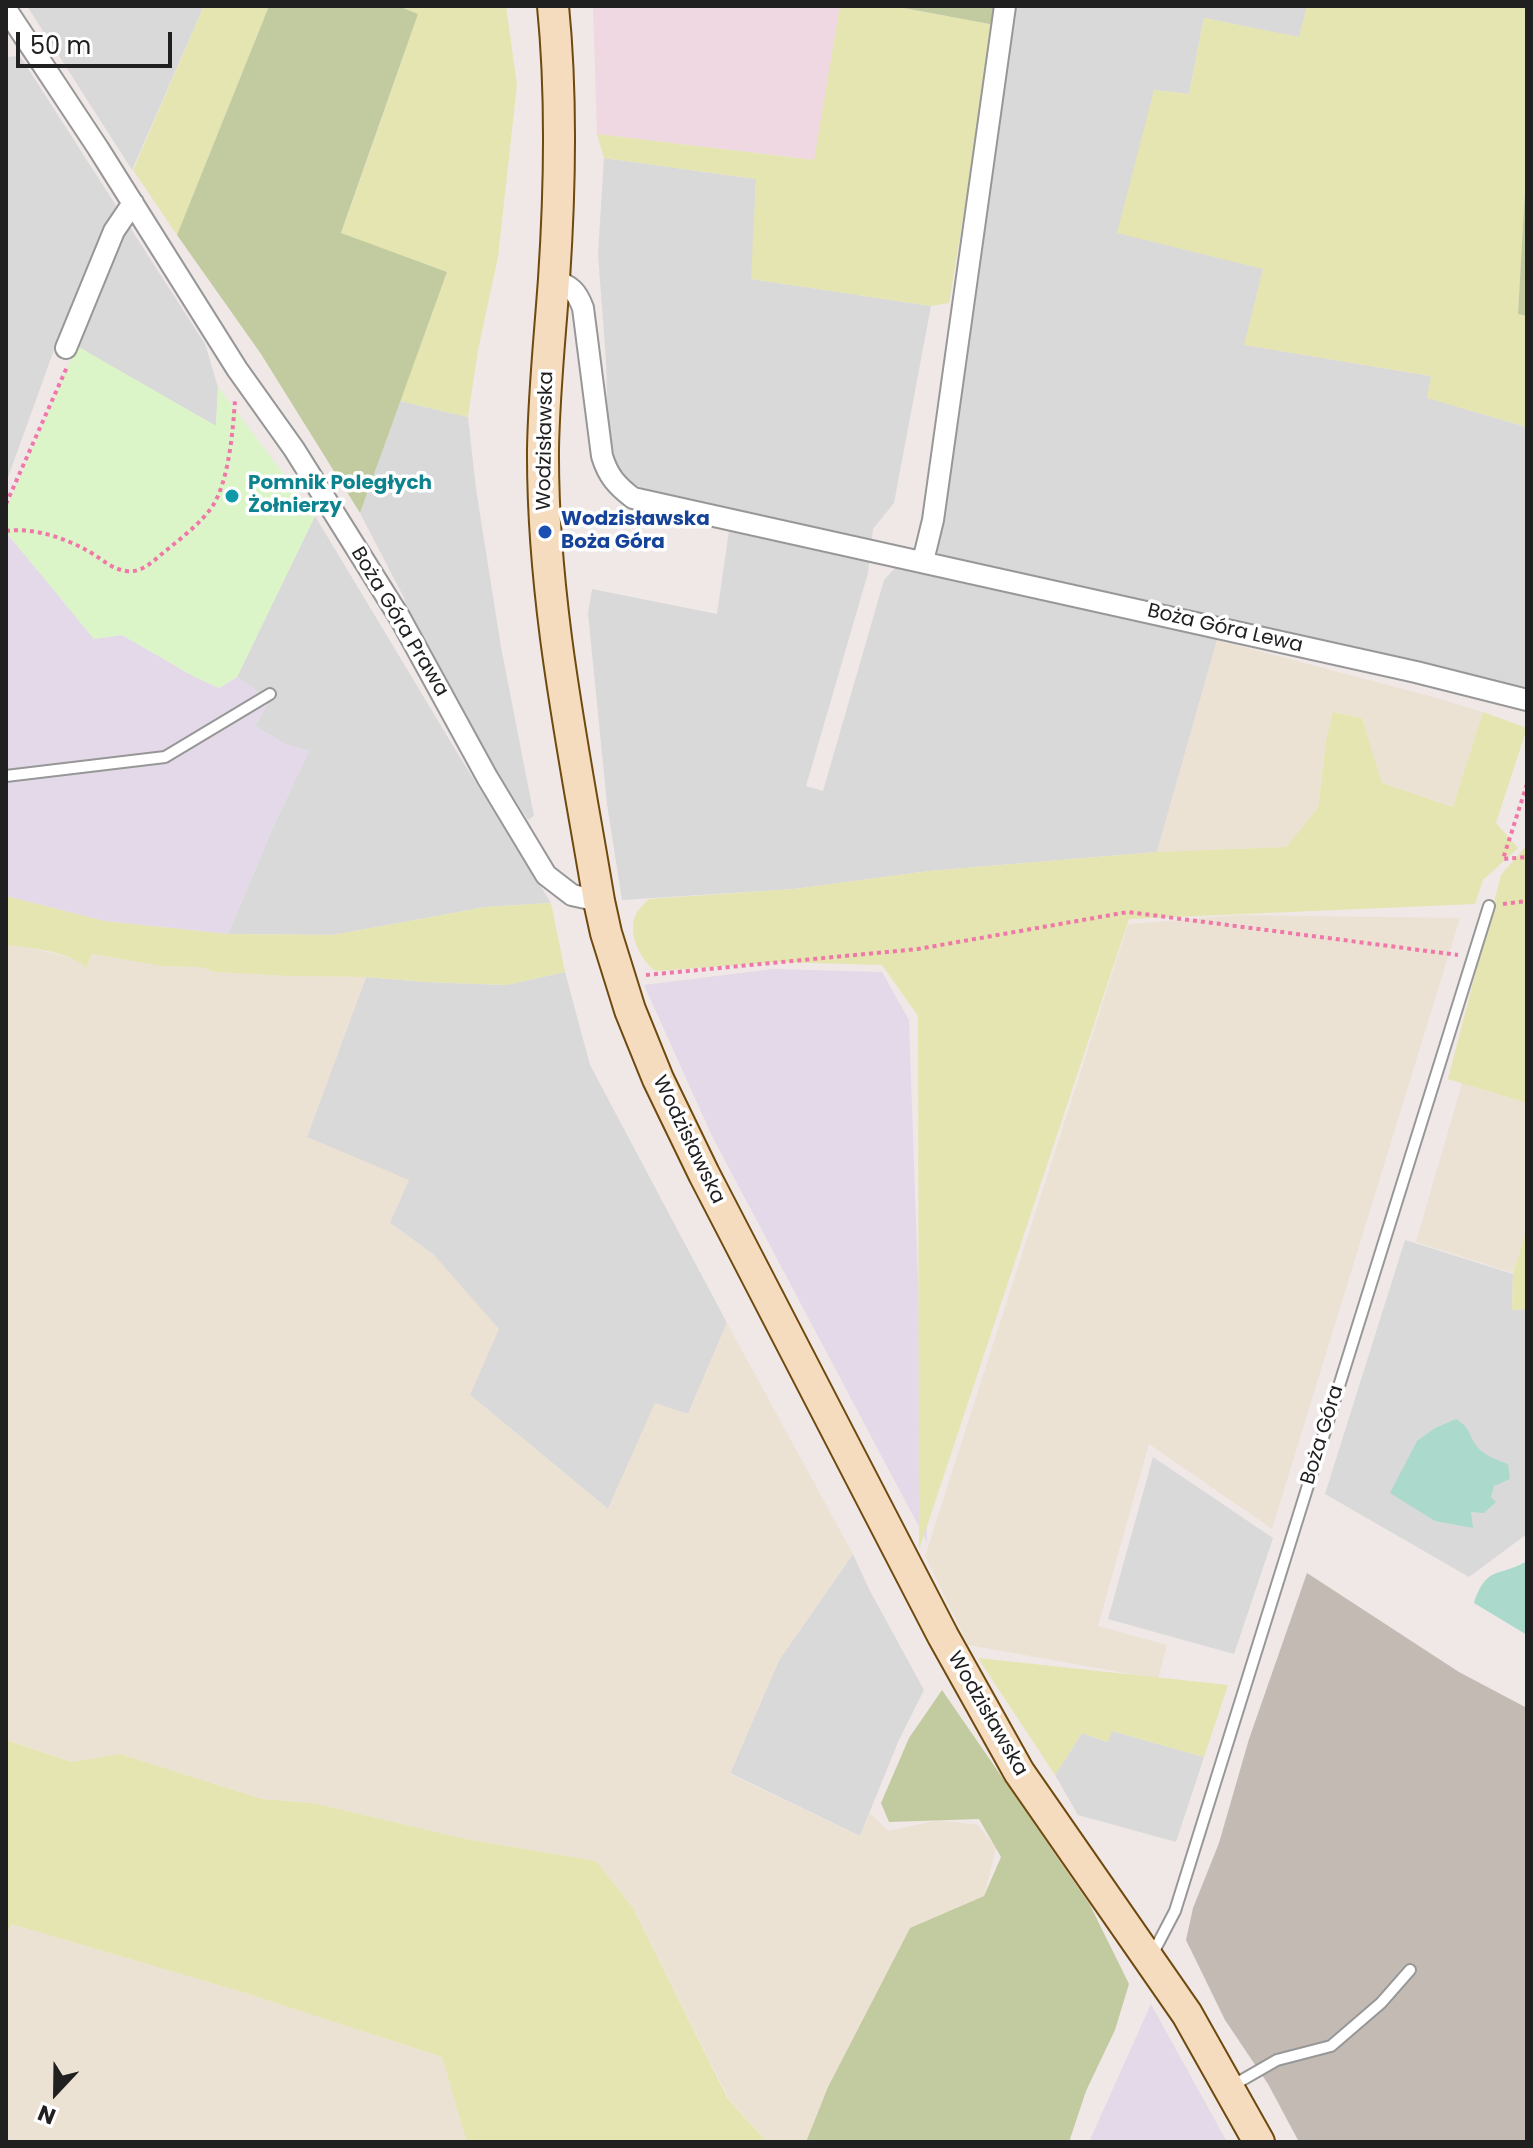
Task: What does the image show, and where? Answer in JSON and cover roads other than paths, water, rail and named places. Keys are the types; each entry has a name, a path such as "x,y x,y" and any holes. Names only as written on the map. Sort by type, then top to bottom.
{"main road":[{"name":"Wodzisławska","path":"553,6 558,54 558,120 554,281 543,448 545,532 560,666 599,901 634,1023 704,1174 943,1636 1019,1772 1187,2014 1259,2142"}],"street":[{"path":"923,561 933,520 1005,6"},
{"name":"Boża Góra Prawa","path":"7,16 133,203 237,369 294,449 400,618 487,777 546,875 572,895 599,901"},
{"path":"66,348 114,231 133,203"},
{"name":"Boża Góra Lewa","path":"554,281 570,287 578,295 583,308 602,456 617,486 633,498 1416,672 1527,700"}],"lane":[{"path":"6,776 165,757 270,694"},
{"name":"Boża Góra","path":"1149,1960 1175,1911 1489,906"},
{"path":"1228,2088 1277,2060 1331,2046 1381,2003 1410,1970"}],"place":[{"name":"Pomnik Poległych Żołnierzy","path":"232,496"},
{"name":"Wodzisławska Boża Góra","path":"545,532"}]}
